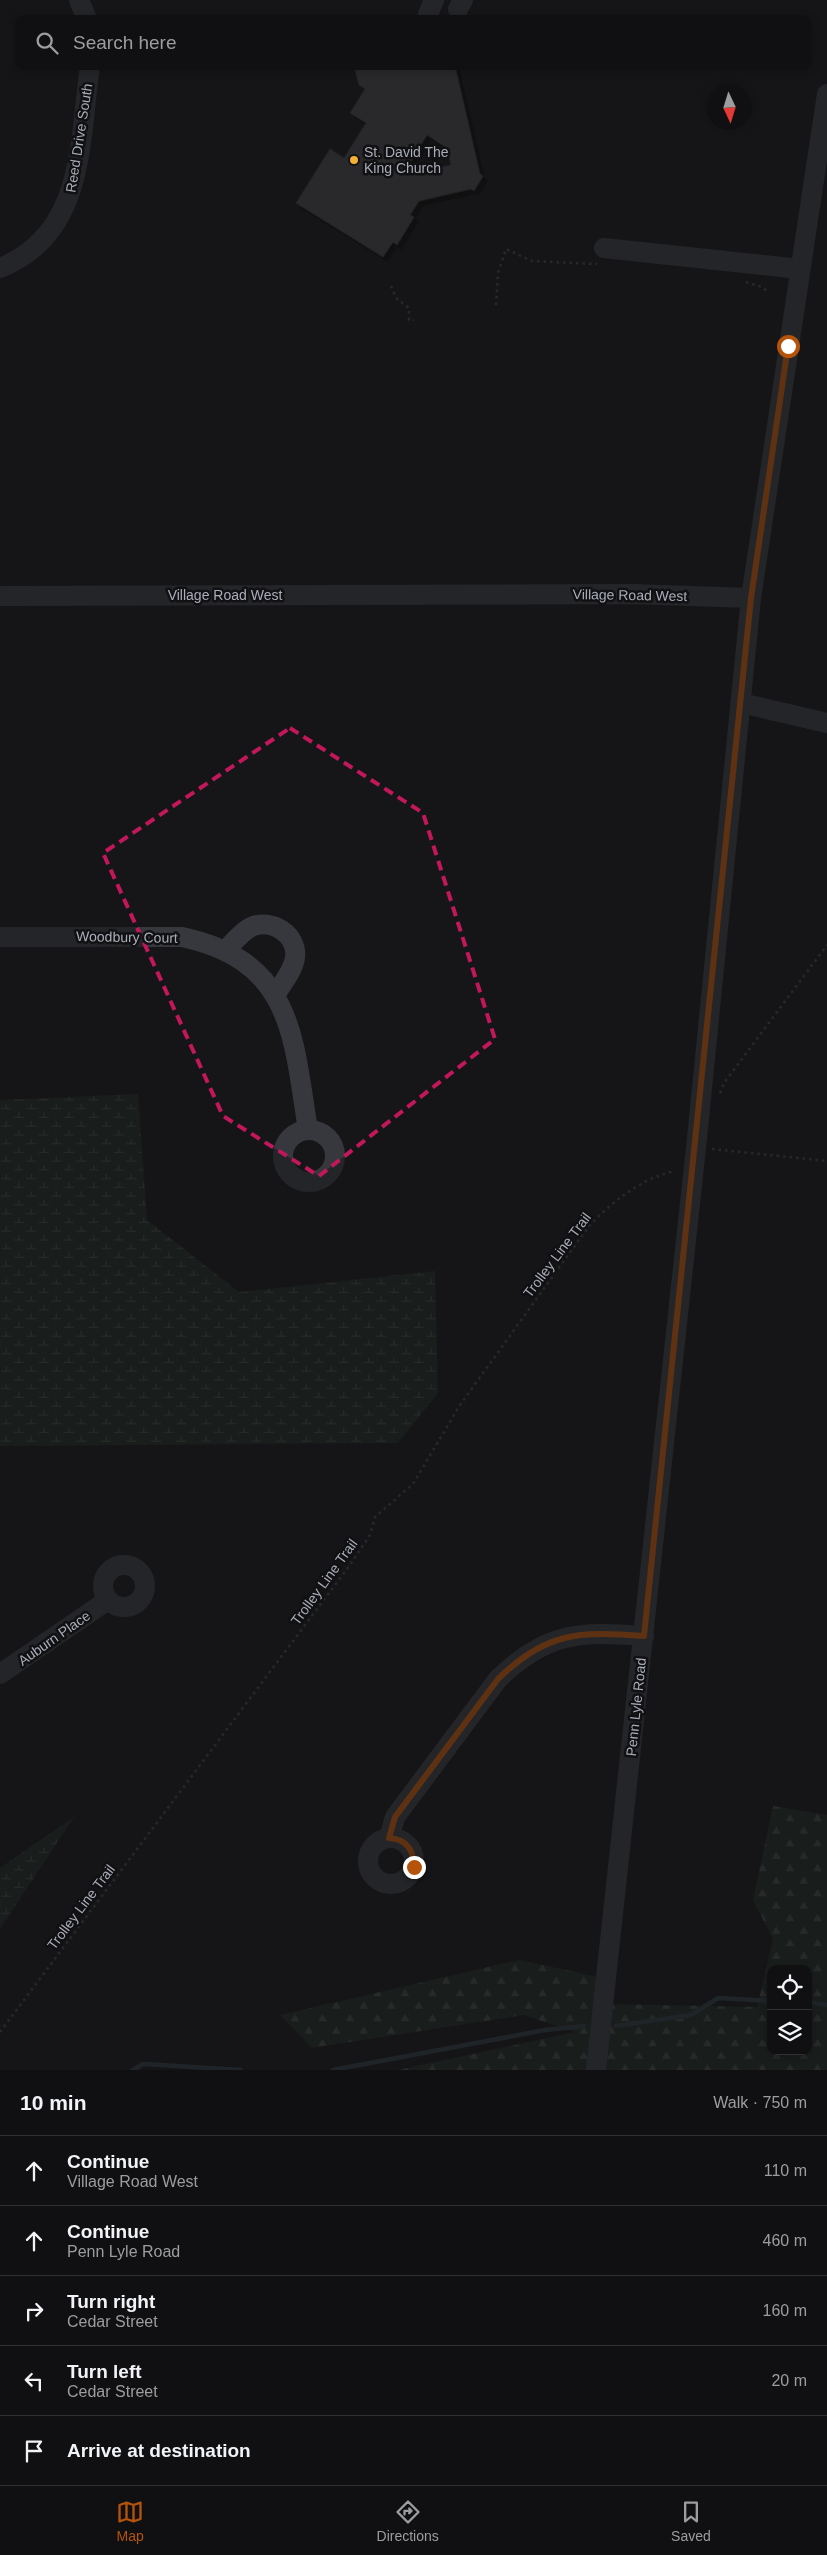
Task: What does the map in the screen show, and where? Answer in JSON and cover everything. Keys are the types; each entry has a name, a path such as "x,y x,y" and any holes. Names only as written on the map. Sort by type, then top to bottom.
{"street":[{"path":"79,0 85,15"},
{"path":"428,15 434,0"},
{"name":"Reed Drive South","path":"0,268 28,254 45,239 59,221 67,204 74,185 89,70"},
{"path":"751,598 827,94"},
{"path":"602,256 800,269"},
{"name":"Village Road West","path":"0,596 631,594 751,598"},
{"name":"Penn Lyle Road","path":"596,2070 644,1636 751,598"},
{"path":"741,702 827,723"},
{"path":"226,951 249,928 260,924 281,929 294,946 295,957 293,968 275,995"},
{"name":"Woodbury Court","path":"0,937 182,937 204,942 226,951 256,973 275,995 284,1012 292,1033 308,1130"},
{"name":"Auburn Place","path":"0,1674 108,1600"},
{"path":"389,1838 395,1817 498,1679 516,1662 535,1649 556,1640 578,1634 599,1633 644,1636"}],"path":[{"path":"496,305 498,273 506,249 532,261 602,256"},
{"path":"740,282 762,287 769,293"},
{"path":"390,286 396,298 409,308 409,320 414,320"},
{"path":"724,1083 827,945"},
{"path":"714,1150 827,1161"},
{"name":"Trolley Line Trail","path":"0,2032 350,1565 370,1535 375,1517 413,1484 460,1404 589,1226 608,1205 656,1175 678,1170"}],"highlighted area":[{"path":"290,728 423,813 495,1039 319,1176 223,1116 103,853"}],"green space":[{"path":"138,1094 147,1220 239,1292 435,1271 438,1393 398,1443 0,1446 0,1100"},
{"path":"773,1806 827,1815 827,2070 398,2070 575,2032 524,2015 312,2048 280,2015 519,1960 608,1979 608,2004 757,2007 773,1939 753,1900"},
{"path":"74,1817 0,1929 0,1868"}],"building":[{"name":"St. David The King Church","path":"355,70 456,70 480,174 483,176 474,191 471,189 419,201 410,215 414,217 397,245 393,242 383,257 296,203 330,149 344,158 366,123 350,113 365,89 359,85","holes":["427,135 447,148 451,165 402,176"]}],"waterway":[{"path":"616,2026 691,2015 718,1998 767,2001"},
{"path":"812,2003 827,2005"},
{"path":"333,2070 545,2030 584,2026"},
{"path":"133,2070 143,2064 241,2070"}],"place":[{"name":"St. David The King Church","path":"354,160"}],"route":[{"path":"414,1867 414,1856 410,1848 404,1842 389,1838 395,1817 498,1679 516,1662 535,1649 556,1640 578,1634 599,1633 644,1636 696,1148 751,598 788,346"}]}
